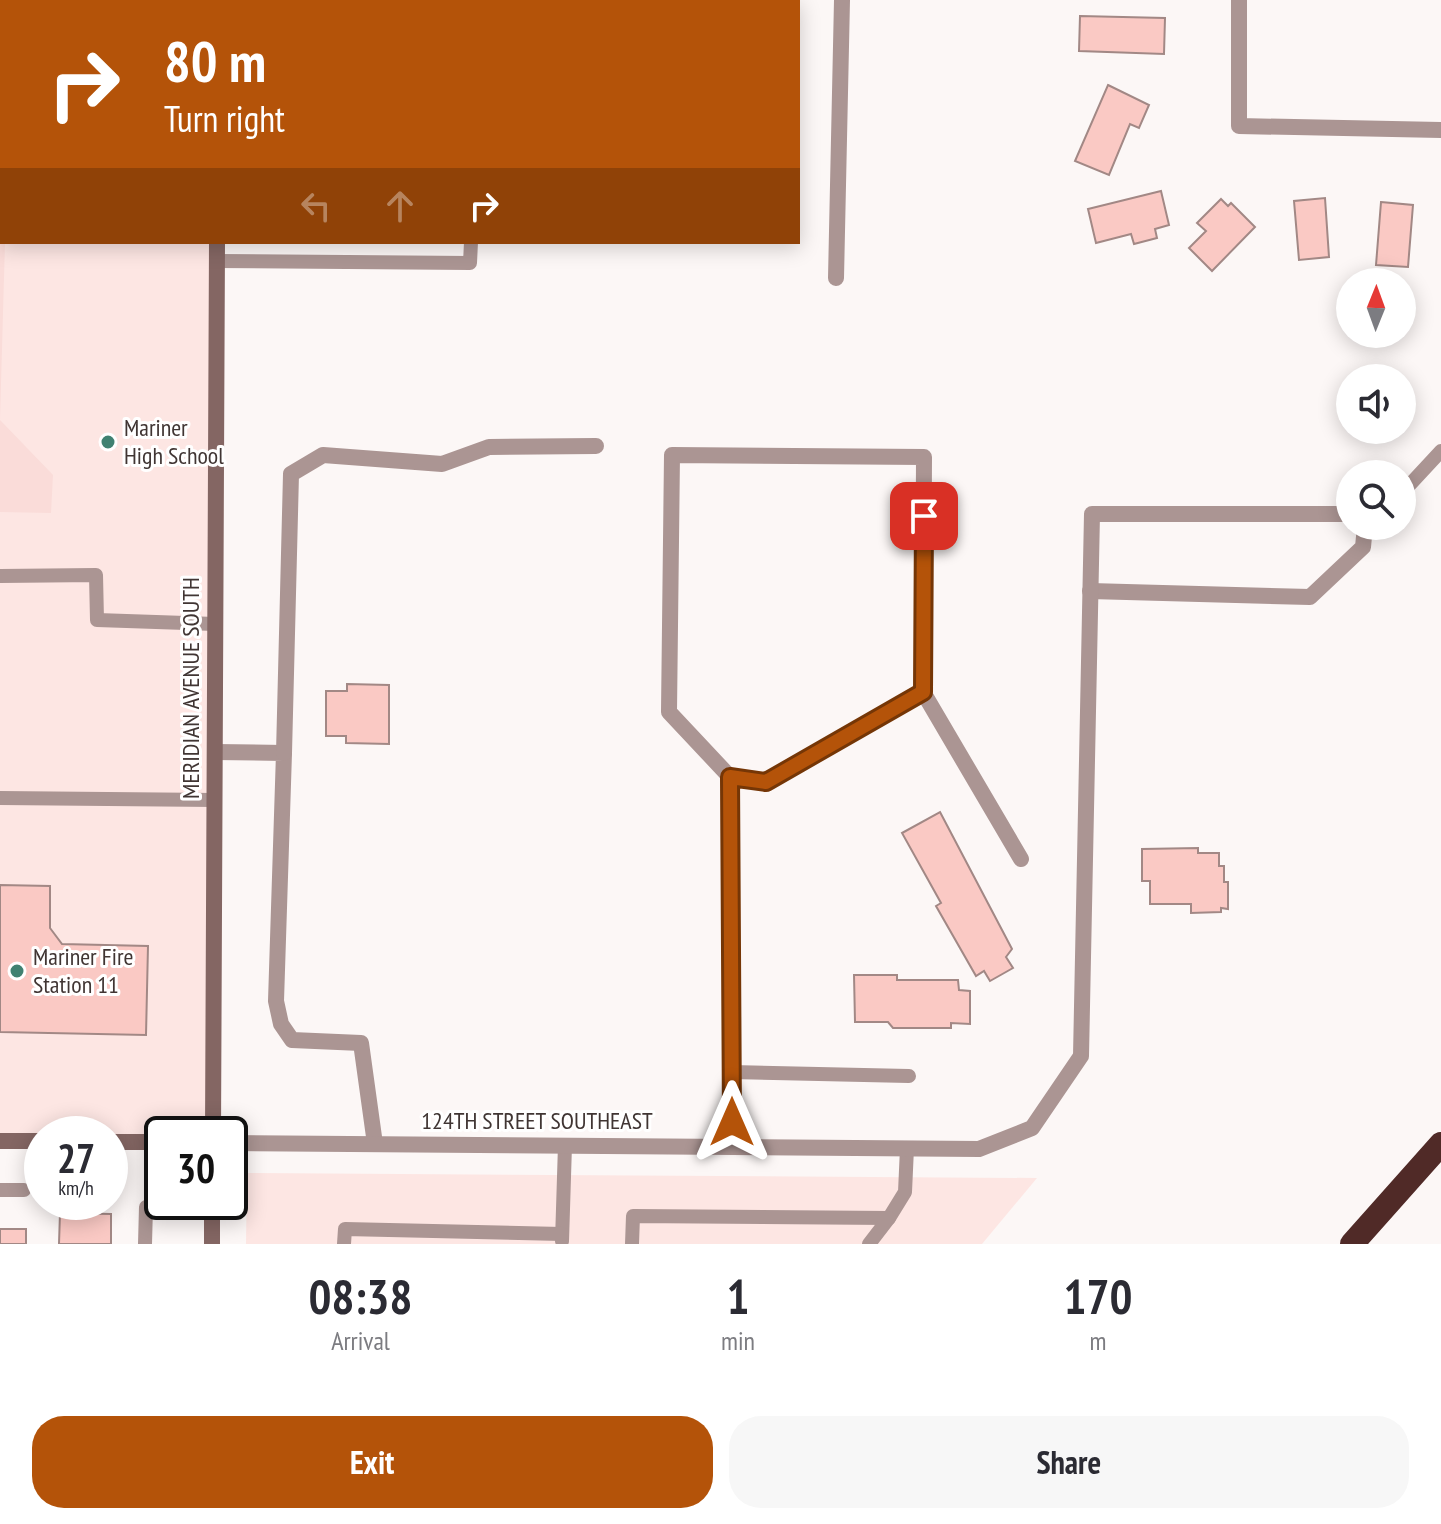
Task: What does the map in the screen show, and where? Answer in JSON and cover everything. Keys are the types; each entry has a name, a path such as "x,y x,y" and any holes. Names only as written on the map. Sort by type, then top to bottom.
{"highway":[{"path":"1352,1244 1441,1144"}],"street":[{"path":"836,278 842,0"},
{"path":"1239,0 1239,126 1441,130"},
{"name":"MERIDIAN AVENUE SOUTH","path":"213,1116 217,244"},
{"path":"375,1144 361,1043 292,1040 278,1013 276,1001 291,474 323,455 442,464 489,447 596,446"},
{"path":"923,692 766,782 730,777 669,712 672,455 924,457 923,692 1021,859"},
{"path":"1336,514 1092,514 1090,591 1310,597 1363,547 1364,540"},
{"name":"124TH STREET SOUTHEAST","path":"248,1143 979,1149 1032,1128 1081,1056 1090,591"},
{"path":"215,752 284,753"},
{"path":"730,777 733,1147"},
{"path":"0,1141 24,1141"},
{"path":"212,1220 212,1244"}],"lane":[{"path":"217,261 470,263 471,244"},
{"path":"1416,478 1441,451"},
{"path":"0,576 96,575 97,620 215,624"},
{"path":"0,798 215,800"},
{"path":"732,1072 909,1076"},
{"path":"344,1244 345,1229 562,1239 565,1145"},
{"path":"869,1244 905,1192 907,1148"},
{"path":"0,1190 24,1190"},
{"path":"632,1244 633,1216 889,1218"},
{"path":"145,1244 146,1220"}],"shaded area":[{"name":"Mariner High School","path":"0,244 217,244 213,1116 144,1116 144,1134 128,1134 128,1116 24,1116 24,1137 0,1141"},
{"path":"0,244 5,244 0,420"},
{"path":"0,420 53,475 51,513 0,512"},
{"path":"248,1173 1037,1178 982,1244 246,1244"}],"building":[{"path":"1080,16 1165,18 1164,54 1079,51"},
{"path":"1108,85 1149,105 1139,128 1130,124 1109,175 1075,161"},
{"path":"1161,191 1169,225 1155,229 1157,238 1134,244 1131,234 1096,243 1088,209"},
{"path":"1325,198 1329,257 1299,260 1294,201"},
{"path":"1221,199 1228,206 1231,203 1255,227 1212,271 1189,248 1206,231 1197,223"},
{"path":"1381,202 1413,205 1408,267 1376,265"},
{"path":"347,684 389,685 389,744 346,743 346,736 326,736 326,691 347,691"},
{"path":"940,812 1012,949 1006,957 1013,968 990,981 984,971 976,976 936,906 941,903 902,833"},
{"path":"1198,848 1198,853 1219,853 1219,866 1224,866 1224,882 1228,882 1228,909 1191,913 1191,904 1150,904 1150,881 1142,881 1142,849"},
{"path":"0,885 50,886 50,928 62,944 148,946 146,1035 0,1032"},
{"path":"854,975 897,975 897,980 958,980 959,990 970,991 970,1024 951,1023 951,1028 893,1028 888,1022 855,1022"},
{"path":"60,1220 111,1220 111,1244 59,1244"},
{"path":"0,1229 26,1229 26,1244 0,1244"}],"place":[{"name":"Mariner High School","path":"108,442"},
{"name":"Mariner Fire Station 11","path":"17,971"}],"route":[{"path":"732,1122 730,777 766,782 923,692 924,516"}]}
